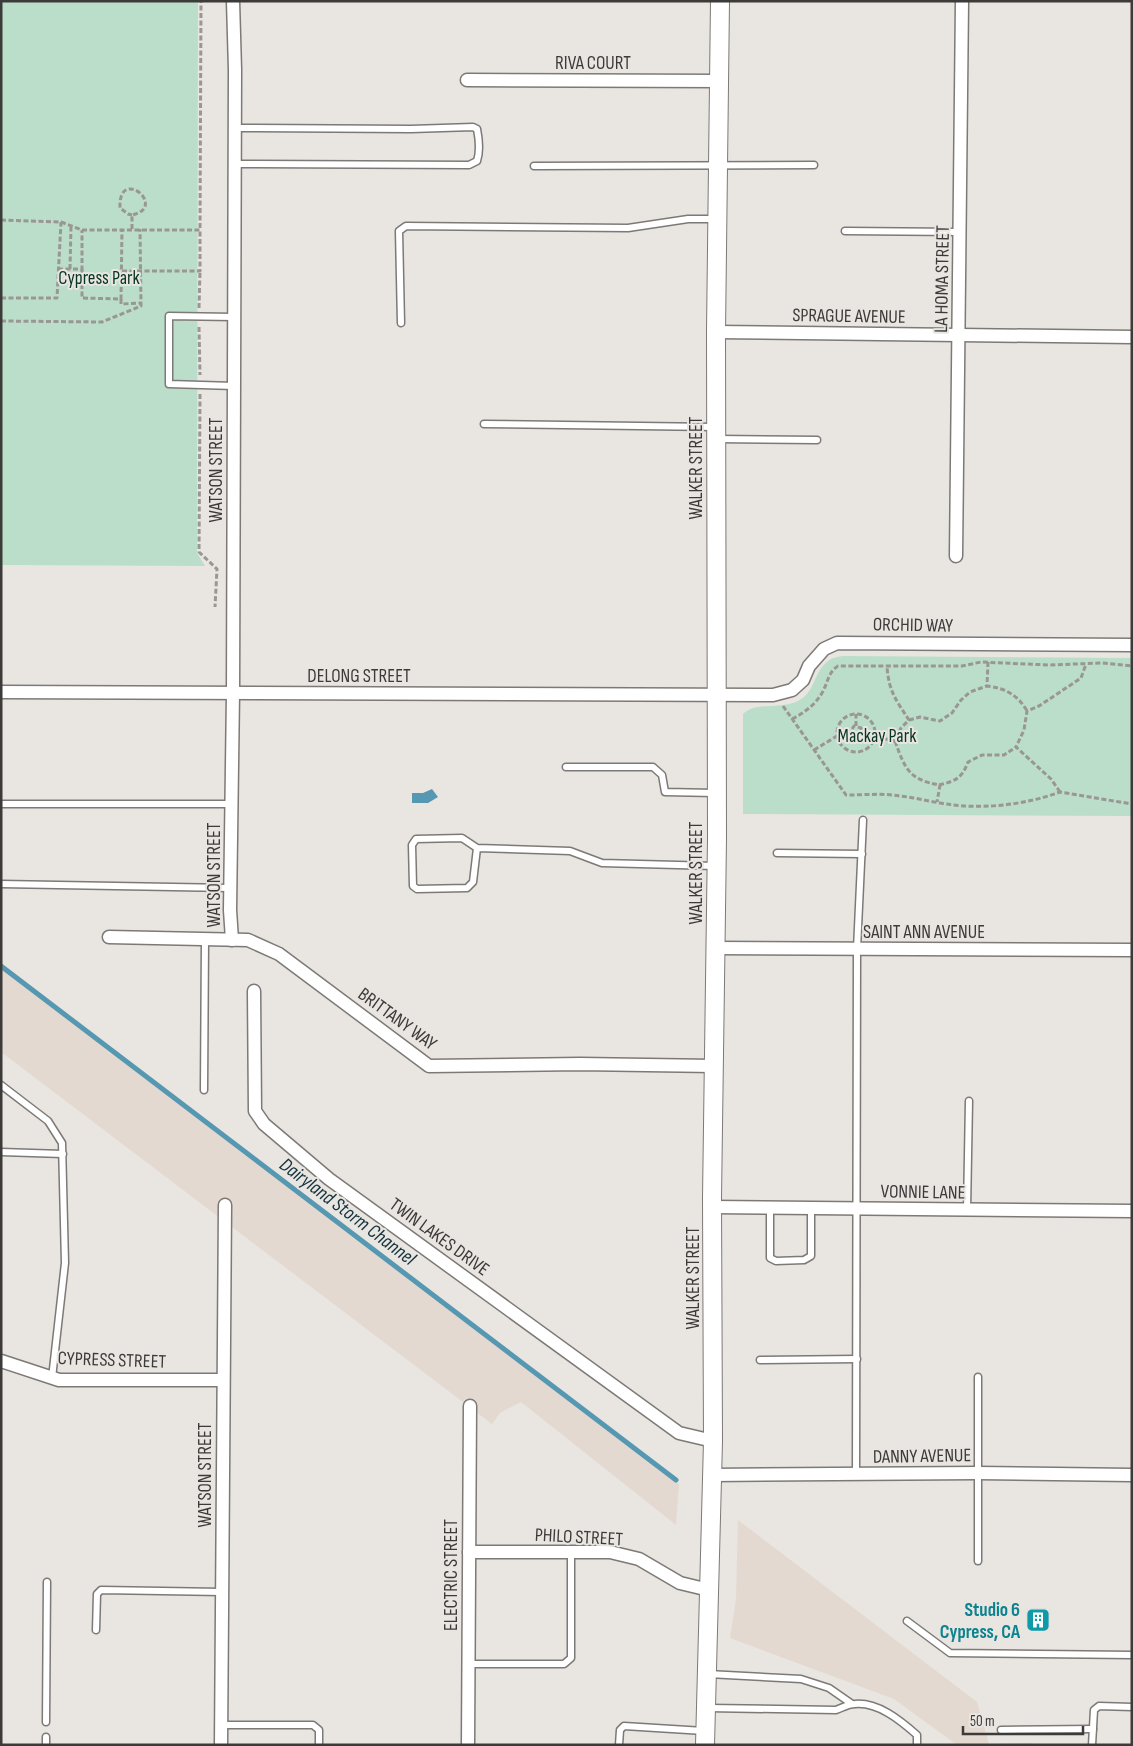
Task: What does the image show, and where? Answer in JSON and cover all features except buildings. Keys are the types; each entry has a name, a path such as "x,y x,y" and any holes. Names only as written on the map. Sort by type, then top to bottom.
{"main road":[{"name":"WALKER STREET","path":"706,1738 712,1475 716,866 716,332 720,1"}],"street":[{"name":"WATSON STREET","path":"232,940 230,888 233,693 235,164 233,1"},
{"name":"LA HOMA STREET","path":"956,556 962,1"},
{"name":"RIVA COURT","path":"467,80 720,80"},
{"name":"SPRAGUE AVENUE","path":"716,332 1132,337"},
{"name":"ORCHID WAY","path":"716,694 773,694 792,690 802,680 810,666 824,649 837,643 1132,645"},
{"name":"DELONG STREET","path":"1,692 716,694"},
{"name":"BRITTANY WAY","path":"108,937 248,940 279,954 429,1066 580,1064 714,1066"},
{"name":"SAINT ANN AVENUE","path":"715,948 1132,950"},
{"name":"TWIN LAKES DRIVE","path":"254,991 255,1111 264,1124 329,1179 679,1433 712,1440"},
{"name":"WATSON STREET","path":"221,1745 225,1205"},
{"name":"VONNIE LANE","path":"713,1207 1132,1211"},
{"name":"CYPRESS STREET","path":"1,1361 59,1380 223,1380"},
{"name":"ELECTRIC STREET","path":"468,1745 470,1406"},
{"name":"DANNY AVENUE","path":"712,1475 978,1473 1132,1475"},
{"name":"PHILO STREET","path":"469,1552 610,1552 639,1559 680,1583 709,1590"}],"lane":[{"path":"235,128 412,129 473,127 477,129 479,155 477,161 469,165 235,164"},
{"path":"534,166 814,165"},
{"path":"401,323 400,231 406,226 628,228 688,218 718,219"},
{"path":"845,231 960,232"},
{"path":"234,317 169,316 169,384 234,386"},
{"path":"484,424 716,433 817,440"},
{"path":"566,767 653,767 662,775 665,792 716,793"},
{"path":"1,804 231,804"},
{"path":"856,1474 857,949 863,820"},
{"path":"477,848 473,882 467,888 417,890 412,886 412,845 416,839 462,838 477,848 570,851 602,863 716,866"},
{"path":"777,853 862,854"},
{"path":"1,884 230,888"},
{"path":"204,1090 205,939"},
{"path":"1,1085 48,1121 62,1143 65,1263 52,1378"},
{"path":"967,1210 969,1101"},
{"path":"1,1152 62,1154"},
{"path":"770,1208 770,1258 776,1261 804,1260 811,1256 811,1208"},
{"path":"760,1360 857,1359"},
{"path":"978,1377 978,1561"},
{"path":"468,1664 564,1664 571,1658 571,1552"},
{"path":"46,1722 48,1582"},
{"path":"96,1630 97,1594 101,1590 222,1592"},
{"path":"907,1621 950,1653 1132,1655"},
{"path":"708,1674 801,1679 829,1688 852,1704"},
{"path":"706,1708 836,1710 852,1704 867,1704 899,1719 917,1735 917,1745"},
{"path":"1092,1745 1094,1710 1099,1706 1132,1707"},
{"path":"221,1725 313,1725 319,1730 319,1745"},
{"path":"619,1745 620,1730 624,1726 706,1738"},
{"path":"1000,1730 1093,1729"},
{"path":"46,1737 46,1745"}],"path":[{"path":"201,1 199,552 217,569 216,607"},
{"path":"132,189 138,190 143,194 145,207 142,211 132,215 120,208 119,201 121,194 126,190 132,189"},
{"path":"132,215 132,229"},
{"path":"1,220 61,222 82,230 200,230"},
{"path":"1,298 57,298 61,222"},
{"path":"70,269 71,226"},
{"path":"122,229 121,304 141,303"},
{"path":"1,321 102,322 141,306 140,229"},
{"path":"82,230 82,298 121,299"},
{"path":"58,268 82,269"},
{"path":"122,271 200,271"},
{"path":"987,686 988,662"},
{"path":"792,719 807,710 816,701 833,669 838,666 962,666 988,662 1049,665 1102,663 1132,666"},
{"path":"1027,711 1039,706 1081,678 1086,664"},
{"path":"887,667 890,688 894,699 909,720"},
{"path":"987,686 1006,690 1014,694 1022,701 1027,711 1024,730 1016,747 1004,755 982,755 968,762 964,773 954,782 939,785 927,784 909,772 902,762 895,741 901,728 909,720 920,717 940,721 952,713 961,700 970,692 987,686"},
{"path":"783,706 846,795 893,795 967,806 1026,801 1060,792 1132,804"},
{"path":"856,714 856,726"},
{"path":"856,714 868,718 875,730 875,736 870,746 865,750 854,752 842,747 837,736 839,724 850,715 856,714"},
{"path":"849,734 851,728 856,726"},
{"path":"849,734 850,737 857,740 861,738 861,728 856,726"},
{"path":"814,750 837,736 849,734"},
{"path":"862,734 895,741"},
{"path":"1016,747 1051,779 1060,792"},
{"path":"937,802 939,785"}],"shaded area":[{"path":"1,968 679,1484 676,1525 521,1402 500,1413 492,1424 1,1052"},
{"path":"738,1520 977,1702 989,1744 1032,1743 1034,1745 957,1745 894,1699 730,1638 736,1599"}],"green space":[{"name":"Cypress Park","path":"1,1 198,1 197,553 205,566 1,565"},
{"name":"Mackay Park","path":"842,656 1132,658 1132,816 743,814 743,714 755,708 791,704 798,701 808,693 823,665 831,659"}],"water":[{"path":"432,789 438,797 428,803 412,803 412,793 423,793"}],"waterway":[{"name":"Dairyland Storm Channel","path":"1,966 676,1480"}],"place":[{"name":"Studio 6 Cypress, CA","path":"1038,1620"}]}
